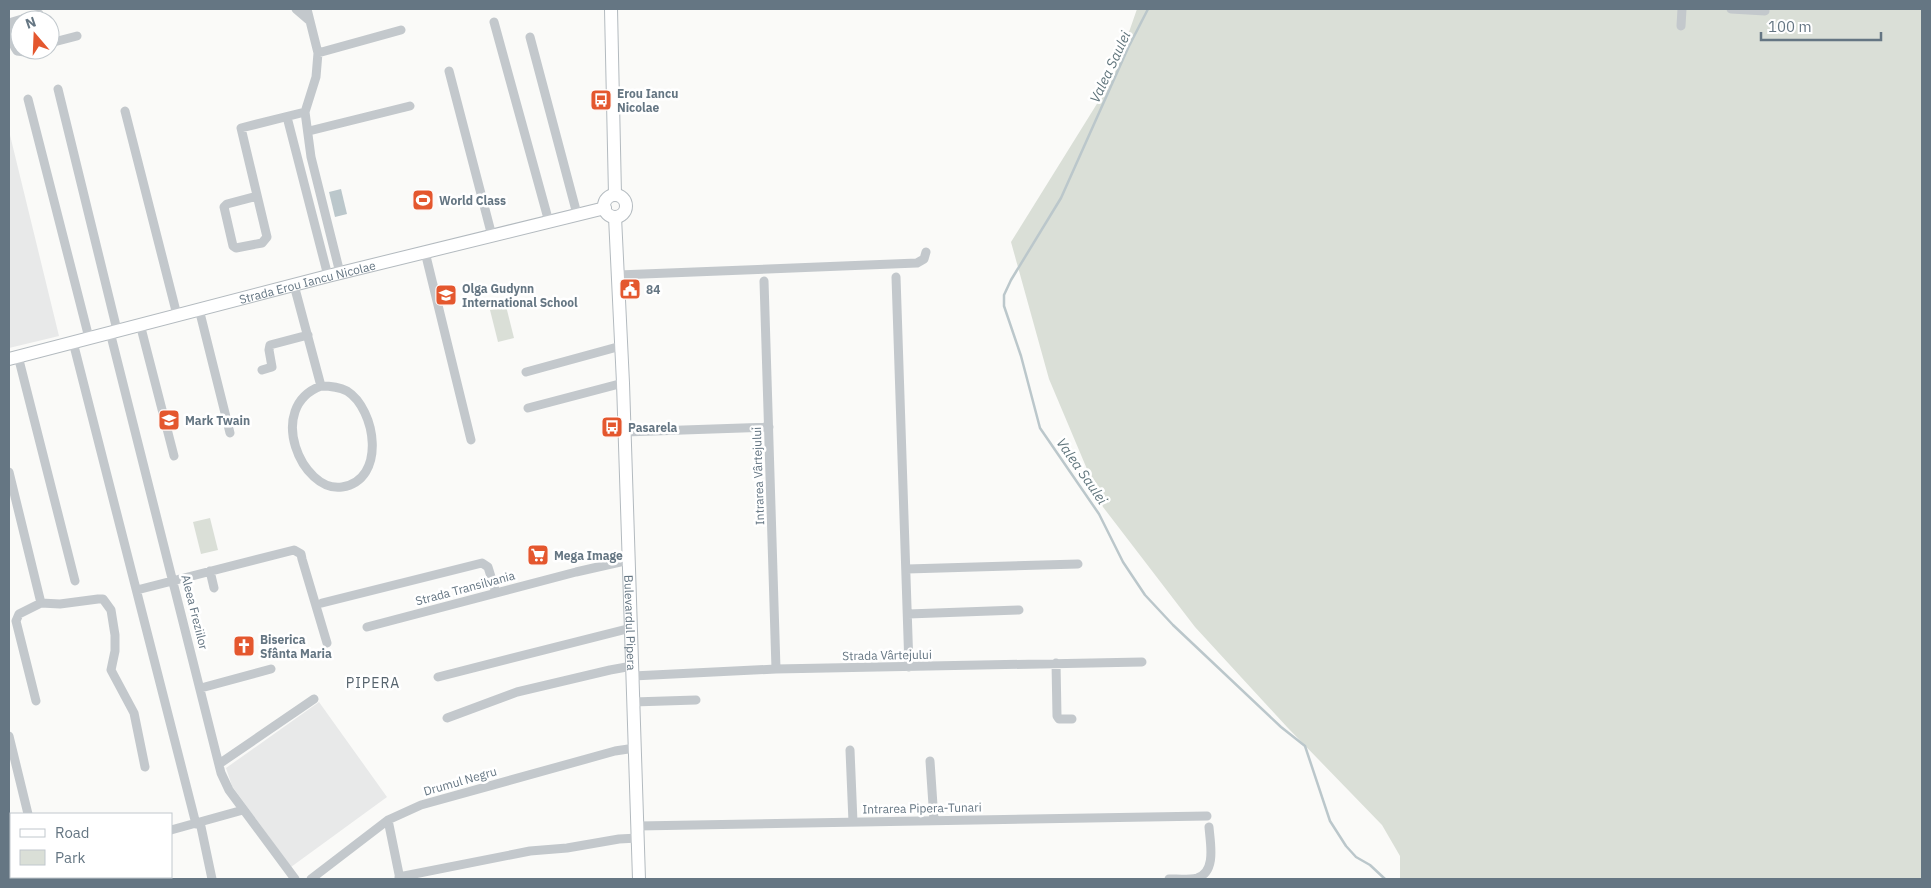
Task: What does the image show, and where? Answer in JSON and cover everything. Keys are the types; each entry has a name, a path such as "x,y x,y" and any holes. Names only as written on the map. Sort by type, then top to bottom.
{"main road":[{"path":"610,9 615,195"},
{"path":"615,195 622,198 626,206 622,214 615,217 608,214 605,208 607,199 615,195"},
{"name":"Strada Erou Iancu Nicolae","path":"14,357 294,284 605,208"},
{"name":"Bulevardul Pipera","path":"615,217 623,383 639,879"}],"street":[{"path":"296,9 310,21"},
{"path":"307,9 318,53 316,77 305,112 309,131 310,157 334,274"},
{"path":"1681,26 1682,9"},
{"path":"1731,9 1765,11"},
{"path":"494,22 549,222"},
{"path":"318,53 401,30"},
{"path":"60,40 77,36"},
{"path":"530,37 577,214"},
{"path":"449,71 492,236"},
{"name":"Aleea Freziilor","path":"58,88 114,331 219,764 225,783 295,879"},
{"path":"28,99 89,338"},
{"path":"309,131 410,106"},
{"path":"125,111 177,315"},
{"path":"257,196 227,204 224,207 233,246 236,248 239,249 265,241 266,237 257,196 240,128 305,112"},
{"path":"287,117 334,274"},
{"path":"425,252 471,440"},
{"path":"618,275 917,263 924,259 926,252"},
{"path":"896,277 909,667"},
{"name":"Intrarea Vârtejului","path":"764,281 776,670"},
{"path":"294,284 322,386"},
{"path":"199,309 230,433"},
{"path":"140,324 174,456"},
{"path":"262,370 272,367 270,345 308,335"},
{"path":"73,342 212,879"},
{"path":"526,372 621,346"},
{"path":"14,357 75,581"},
{"path":"528,408 623,383"},
{"path":"322,386 337,387 352,395 364,412 372,439 373,456 365,474 358,481 342,487 326,485 313,476 301,459 294,440 292,422 297,405 307,394 322,386"},
{"path":"624,432 769,427"},
{"path":"9,472 41,603"},
{"path":"137,590 290,550 298,551 327,643"},
{"name":"Strada Transilvania","path":"367,627 629,560"},
{"path":"322,603 482,563 488,567 496,593"},
{"path":"906,569 1078,564"},
{"path":"210,571 214,588"},
{"path":"36,701 16,621 19,614 41,603 68,604 98,598 103,599 108,605 115,635 115,651 111,670 134,713 145,767"},
{"path":"908,614 1019,610"},
{"path":"438,677 631,628"},
{"name":"Strada Vârtejului","path":"447,718 517,692 610,670 776,670 1142,662"},
{"path":"1056,664 1057,716 1059,719 1072,719"},
{"path":"201,688 271,668"},
{"path":"219,764 314,699"},
{"path":"634,702 696,700"},
{"path":"9,736 28,813"},
{"name":"Drumul Negru","path":"310,879 388,820 432,801 615,751 635,748"},
{"path":"850,750 853,822"},
{"path":"930,761 934,820"},
{"path":"172,830 243,810"},
{"name":"Intrarea Pipera-Tunari","path":"400,878 530,851 567,848 619,839 638,832 853,822 1207,816"},
{"path":"388,820 400,878"},
{"path":"1169,879 1198,878 1207,872 1210,864 1209,827"}],"shaded area":[{"path":"9,131 59,336 9,348"},
{"path":"341,189 347,214 335,217 329,192"},
{"path":"319,702 387,797 291,867 232,786 226,768"}],"green space":[{"path":"1137,9 1922,9 1922,879 1400,879 1400,856 1382,825 1287,727 1195,627 1103,507 1049,379 1011,242 1113,78"},
{"path":"506,306 514,338 498,342 490,310"},
{"path":"210,518 218,550 201,554 193,522"}],"waterway":[{"name":"Valea Saulei","path":"1148,9 1128,48 1061,198 1011,280 1004,295 1004,306 1021,356 1040,428 1099,514 1123,562 1145,595 1173,625 1281,727 1305,746 1330,821 1346,846 1356,857 1370,865 1385,879"}],"place":[{"name":"Erou Iancu Nicolae","path":"601,100"},
{"name":"World Class","path":"423,200"},
{"name":"84","path":"630,289"},
{"name":"Olga Gudynn International School","path":"446,295"},
{"name":"Mark Twain","path":"169,420"},
{"name":"Pasarela","path":"612,427"},
{"name":"Mega Image","path":"538,555"},
{"name":"Biserica Sfânta Maria","path":"244,646"}],"district":[{"name":"PIPERA","path":"373,683"}]}
